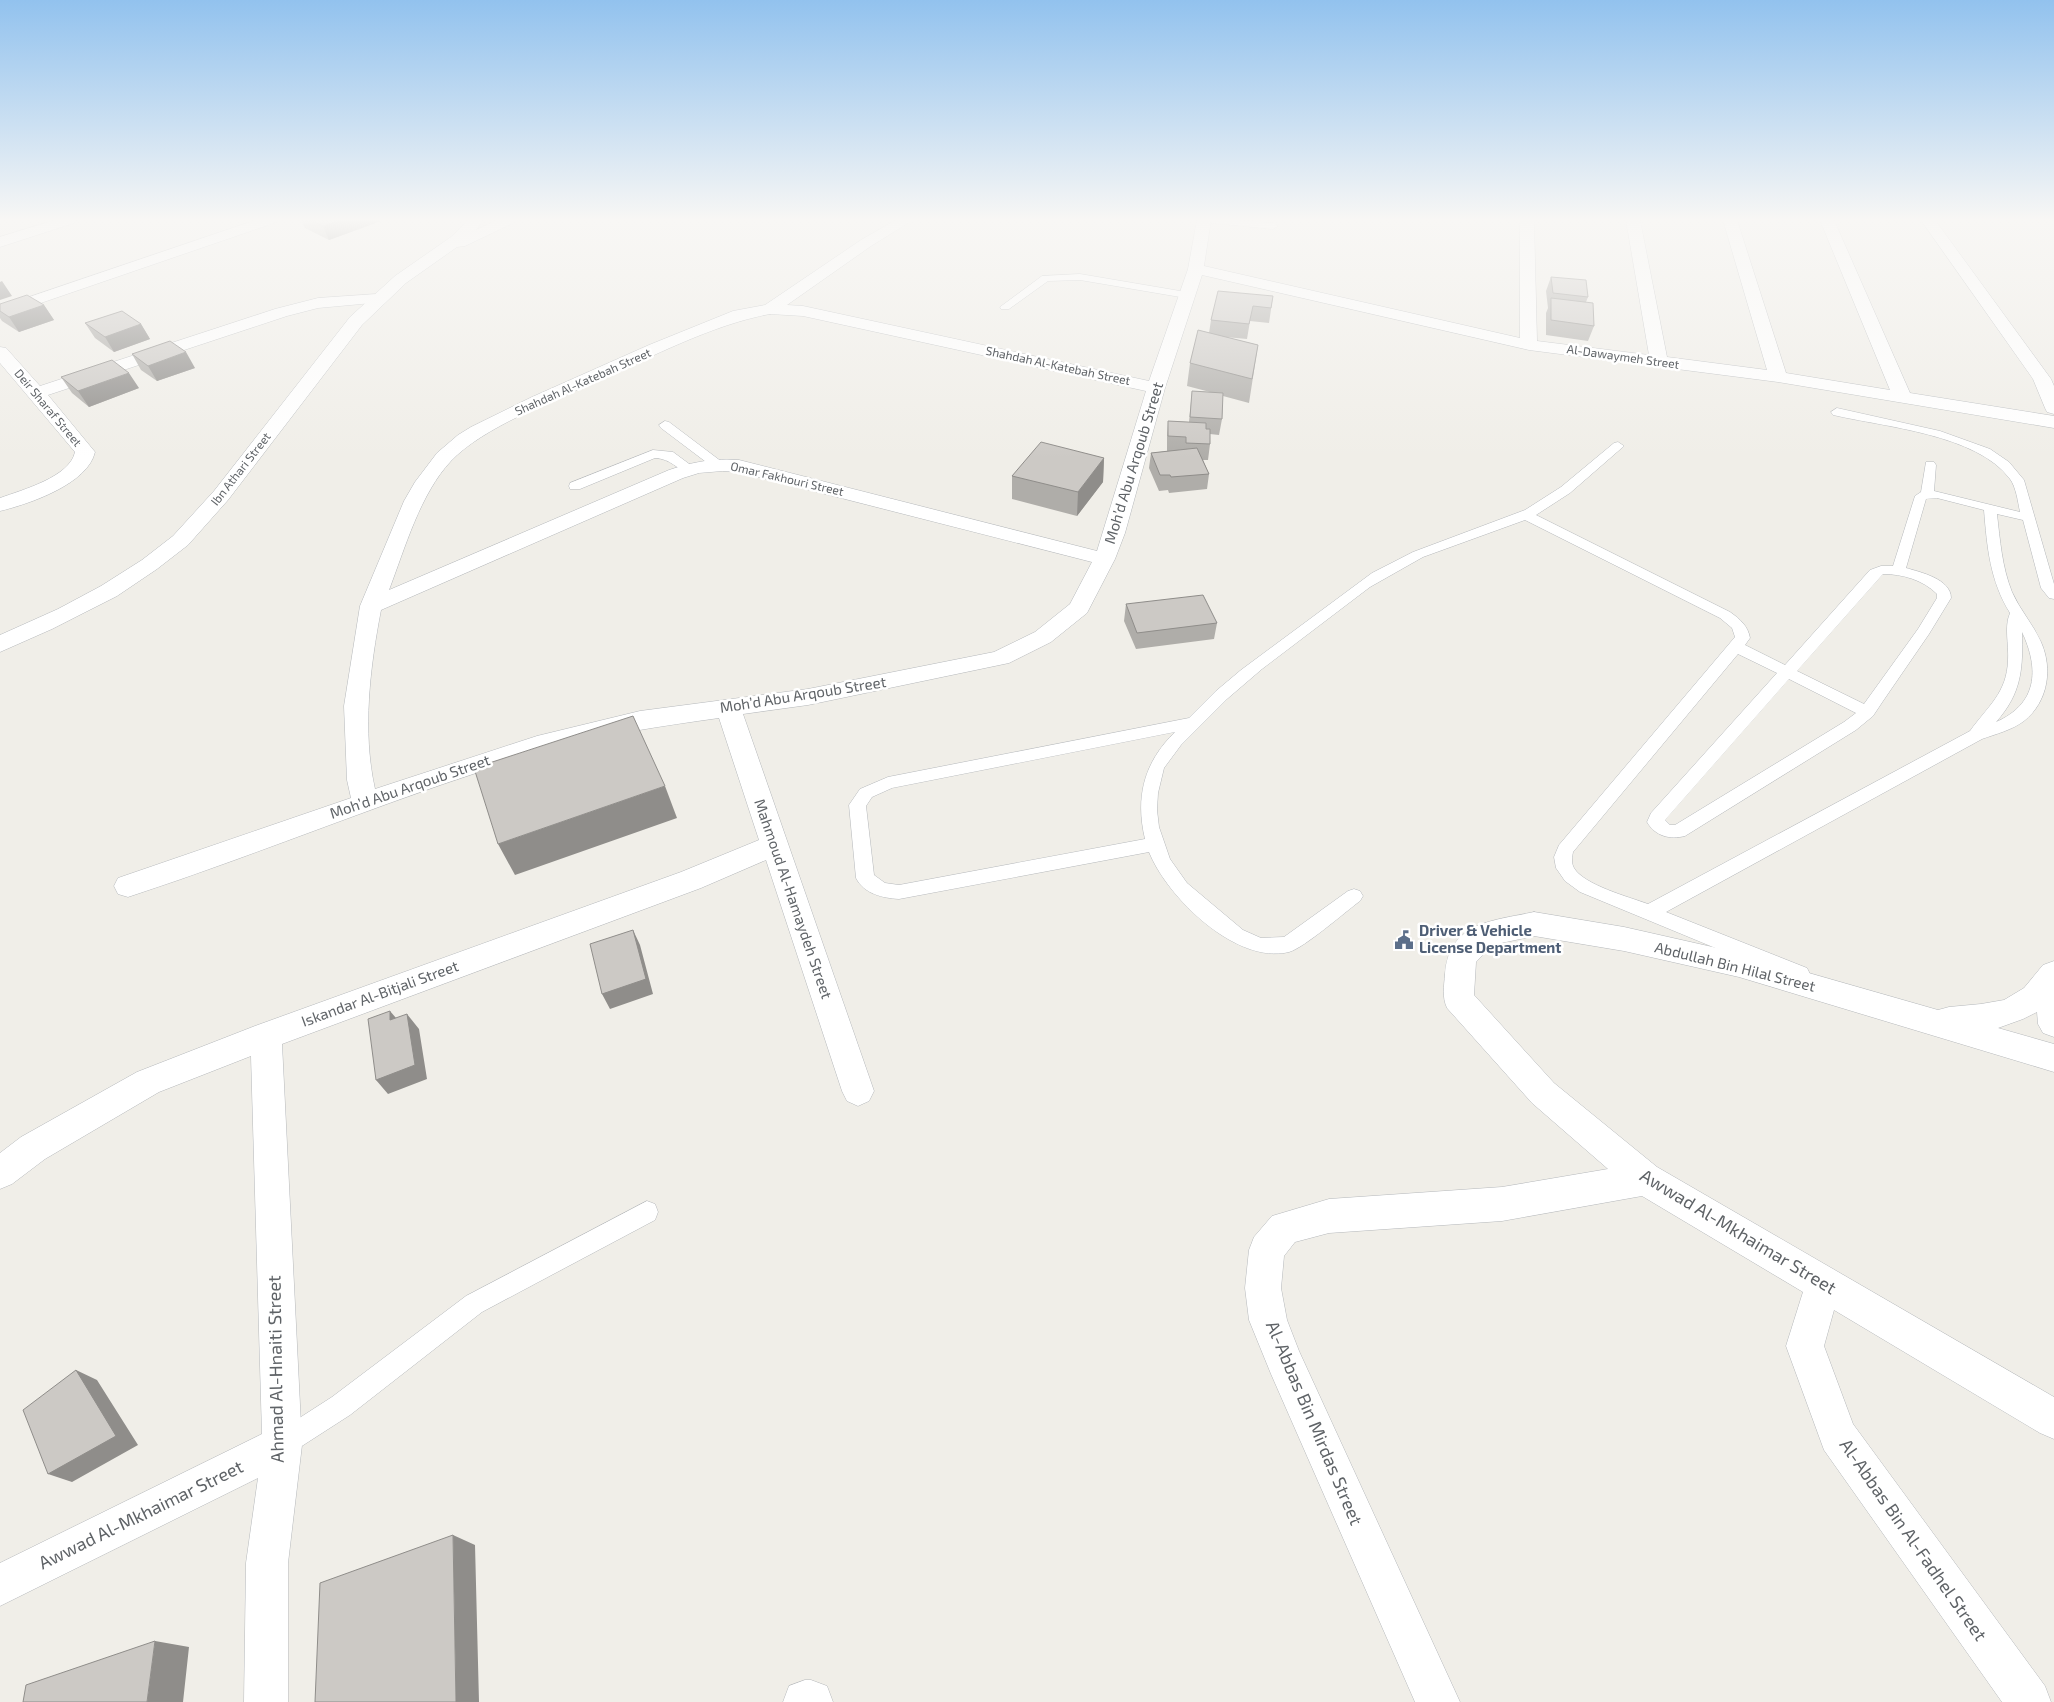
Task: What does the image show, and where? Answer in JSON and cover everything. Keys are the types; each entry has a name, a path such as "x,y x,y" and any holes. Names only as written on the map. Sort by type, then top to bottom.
{"street":[{"path":"0,312 37,299"},
{"path":"37,393 281,312 318,303 371,299"},
{"name":"Ibn Athari Street","path":"0,644 64,616 109,592 143,570 183,538 203,518 356,321 377,299"},
{"path":"770,309 784,299"},
{"name":"Moh’d Abu Arqoub Street","path":"128,886 498,756 546,742 640,720 808,697 1001,658 1043,637 1079,608 1104,559 1114,532 1156,388 1185,299"},
{"name":"Al-Dawaymeh Street","path":"1329,299 1529,345 1778,377 2054,422"},
{"path":"1528,299 1529,345"},
{"path":"1647,299 1659,363"},
{"path":"1754,299 1778,377"},
{"path":"1860,299 1903,398"},
{"path":"1985,299 2042,379 2054,408"},
{"name":"Shahdah Al-Katebah Street","path":"365,802 357,757 356,706 371,606 407,516 422,486 444,457 478,431 572,385 655,349 739,315 770,309 802,311 1156,388"},
{"name":"Deir Sharaf Street","path":"0,352 37,393 85,452 86,458 80,466 53,484 0,505"},
{"name":"Omar Fakhouri Street","path":"371,606 690,468 718,464 739,466 1104,559"},
{"name":"Mahmoud Al-Hamaydeh Street","path":"728,707 858,1091"},
{"name":"Iskandar Al-Bitjali Street","path":"0,1173 33,1148 148,1082 266,1036 691,880 774,845"},
{"name":"Abdullah Bin Hilal Street","path":"1458,999 1461,956 1483,935 1534,924 1624,939 1739,965 2054,1058"},
{"path":"1916,1017 1970,1020 2000,1014 2031,1000 2054,974"},
{"path":"2054,974 2050,988 2054,1024"},
{"name":"Awwad Al-Mkhaimar Street","path":"1458,999 1543,1093 1645,1179 2054,1419"},
{"name":"Ahmad Al-Hnaiti Street","path":"266,1036 282,1445 267,1564 266,1702"},
{"name":"Al-Abbas Bin Mirdas Street","path":"1438,1702 1281,1353 1268,1320 1263,1288 1267,1250 1284,1228 1329,1216 1502,1204 1645,1179"},
{"name":"Al-Abbas Bin Al-Fadhel Street","path":"1824,1283 1805,1346 1838,1436 2028,1702"},
{"name":"Awwad Al-Mkhaimar Street","path":"0,1585 282,1445"},
{"path":"805,1702 811,1702"}],"lane":[{"path":"1005,307 1016,299"},
{"path":"1837,412 1961,441 1992,454 2013,471 2018,480 2048,588 2054,595"},
{"path":"665,425 718,464"},
{"path":"1354,896 1289,944 1277,948 1264,948 1240,938 1184,893 1171,877 1154,844 1148,808 1153,776 1169,746 1224,692 1256,665 1386,570 1420,553 1526,515 1547,503 1618,446"},
{"path":"575,486 653,454 669,455 690,468"},
{"path":"1927,494 1930,465"},
{"path":"1898,571 1921,496 1937,494 2029,518"},
{"path":"1648,913 1976,736 2000,727 2019,716 2032,702 2040,687 2041,669 2038,651 2029,632 2016,614 2000,579 1990,507"},
{"path":"1526,515 1725,615 1736,622 1742,630 1743,638 1565,850 1562,859 1565,869 1574,879 1586,887 1767,959 1838,994"},
{"path":"1881,570 1898,571 1933,583 1944,594 1944,598 1924,631 1867,712 1850,726 1679,831 1673,832 1660,827 1656,822 1657,818 1875,573 1881,570"},
{"path":"1976,736 2004,700 2012,683 2016,658 2014,625 2016,614"},
{"path":"1737,647 1867,712"},
{"path":"1154,844 899,892 887,892 877,888 865,878 857,805 866,793 888,783 1194,723"},
{"path":"282,1445 341,1406 474,1304 647,1212"}],"building":[{"path":"14,299 35,299 44,305 9,317 0,311 0,304"},
{"path":"1216,299 1272,299 1271,308 1253,306 1249,324 1211,320"},
{"path":"1551,299 1593,303 1594,326 1551,320"},
{"path":"122,311 141,324 105,337 85,323"},
{"path":"1198,330 1258,345 1252,379 1190,363"},
{"path":"170,341 186,352 148,366 132,354"},
{"path":"112,360 129,373 78,391 61,377"},
{"path":"1192,391 1223,393 1222,419 1190,417"},
{"path":"1168,421 1206,423 1206,429 1210,429 1210,444 1186,443 1186,437 1168,436"},
{"path":"1041,442 1104,458 1078,492 1012,476"},
{"path":"1197,448 1209,474 1171,477 1170,475 1160,475 1151,453"},
{"path":"1203,595 1217,623 1137,633 1126,604"},
{"path":"633,716 665,786 498,844 474,768"},
{"path":"633,930 646,979 602,994 590,944"},
{"path":"390,1011 390,1020 407,1014 415,1065 376,1080 368,1019"},
{"path":"76,1370 116,1436 48,1474 23,1410"},
{"path":"453,1535 456,1702 315,1702 320,1583"},
{"path":"155,1641 147,1702 23,1702 26,1685"}],"place":[{"name":"Driver & Vehicle License Department","path":"1404,940"}]}
